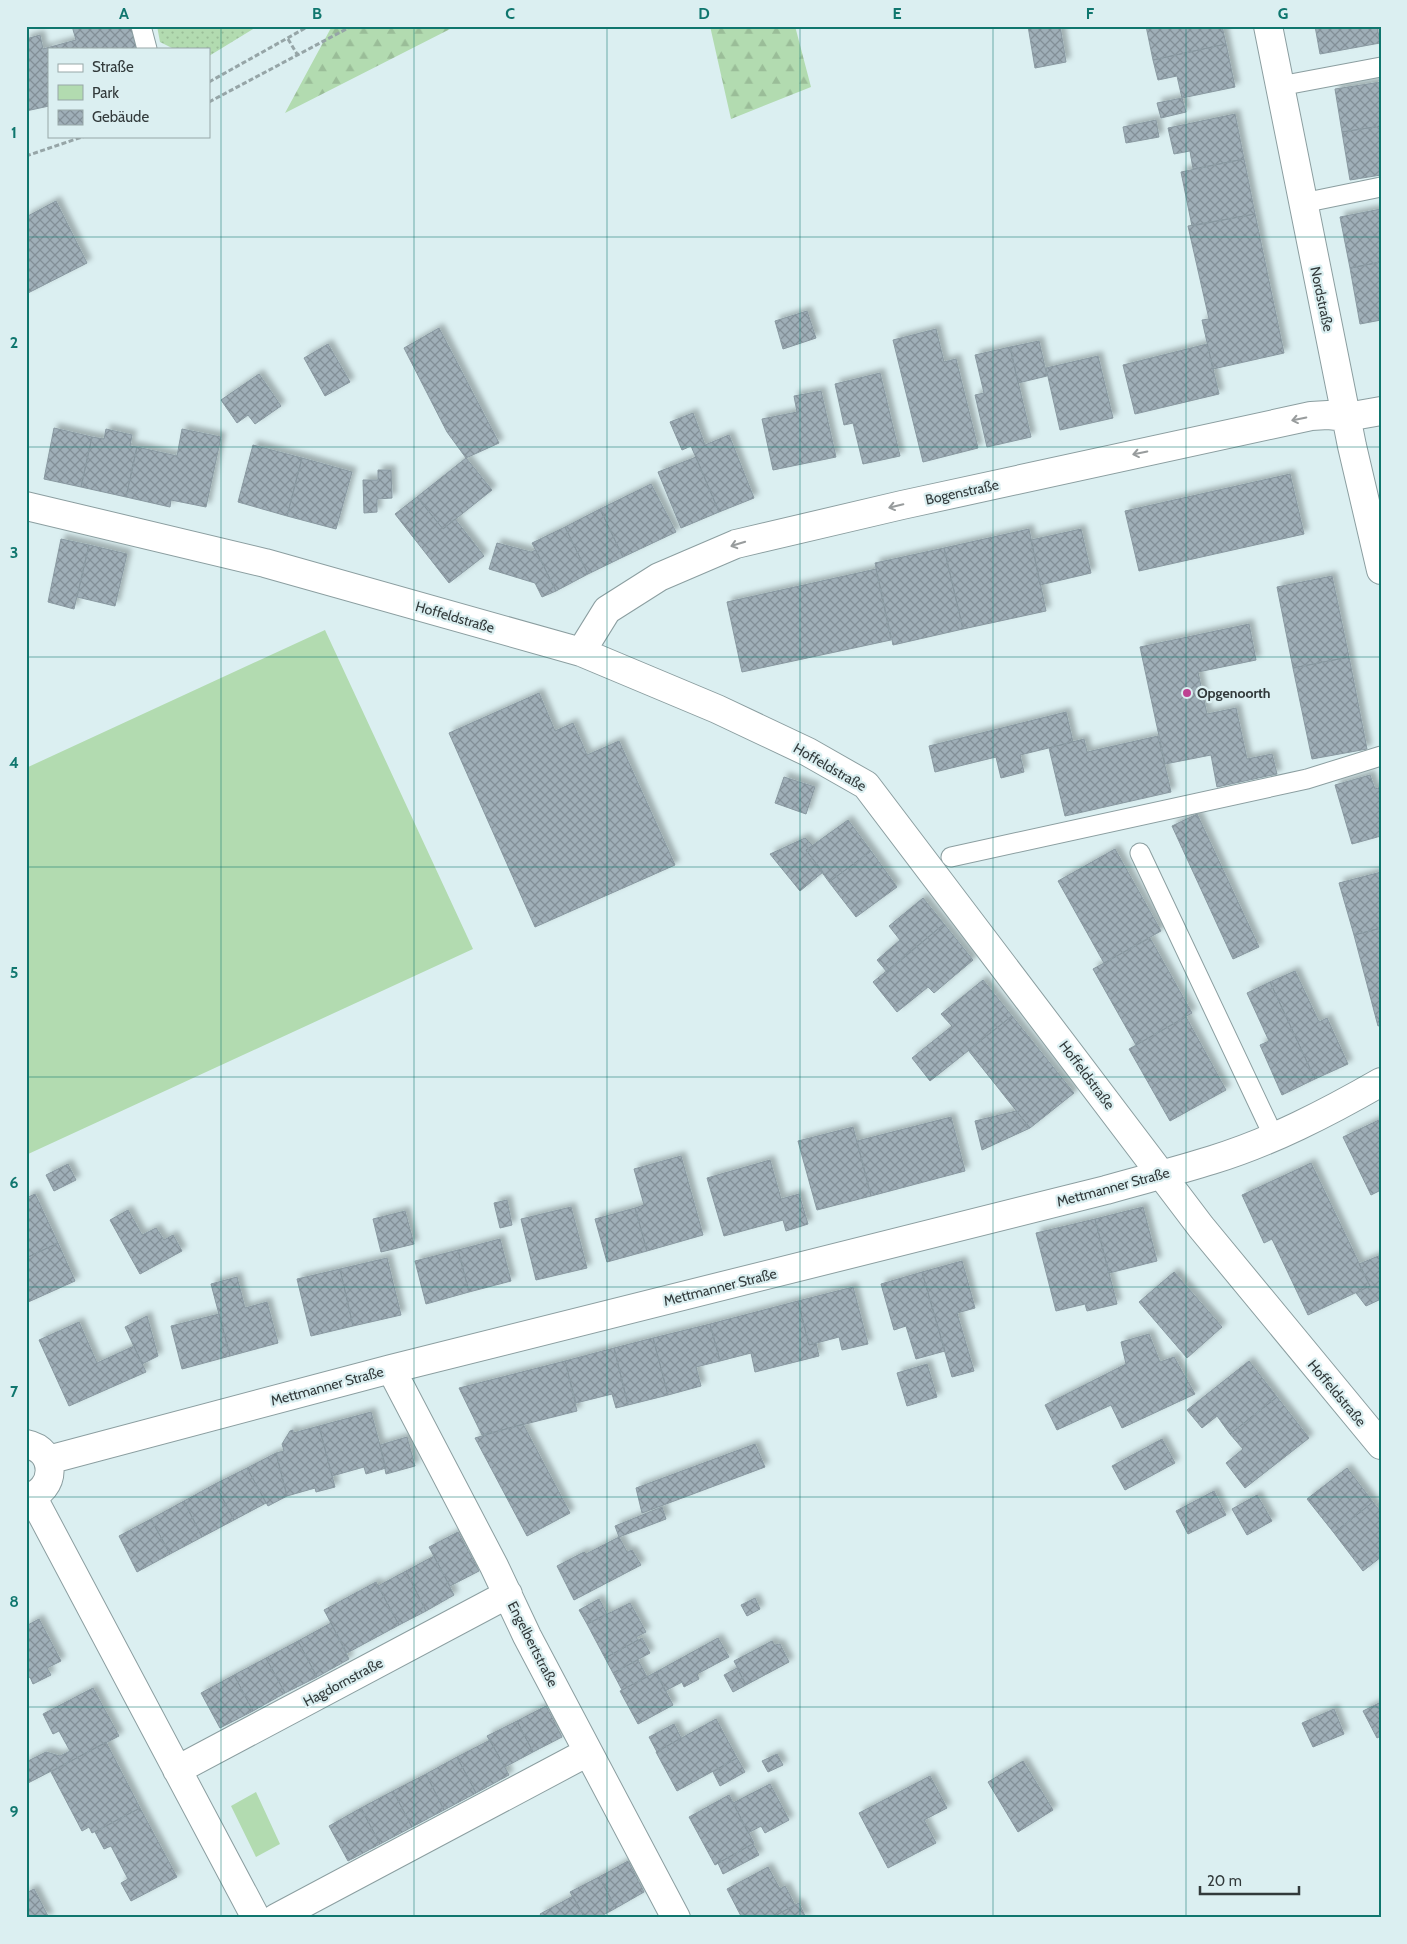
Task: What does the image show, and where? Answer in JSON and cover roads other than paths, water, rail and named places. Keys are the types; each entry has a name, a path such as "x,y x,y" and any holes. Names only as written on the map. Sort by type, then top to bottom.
{"street":[{"name":"Nordstraße","path":"1268,26 1347,417 1381,570"},
{"name":"Bogenstraße","path":"581,652 607,610 659,577 736,544 902,505 1311,416 1347,417 1381,411"},
{"name":"Hoffeldstraße","path":"26,506 265,563 581,652 717,709 808,752 866,785 1201,1227 1381,1445"},
{"name":"Mettmanner Straße","path":"48,1460 391,1369 1213,1160 1327,1113 1381,1082"},
{"name":"Engelbertstraße","path":"391,1369 588,1752 667,1915"},
{"path":"26,1444 38,1448 48,1460 50,1468 49,1477 40,1492 29,1497 255,1916 588,1752"},
{"name":"Hagdornstraße","path":"177,1770 508,1594"}],"lane":[{"path":"141,26 147,48"},
{"path":"1280,86 1381,67"},
{"path":"1303,204 1381,187"},
{"path":"951,857 1308,779 1381,756"},
{"path":"1140,853 1274,1136"}],"place":[{"name":"Opgenoorth","path":"1187,693"}]}
